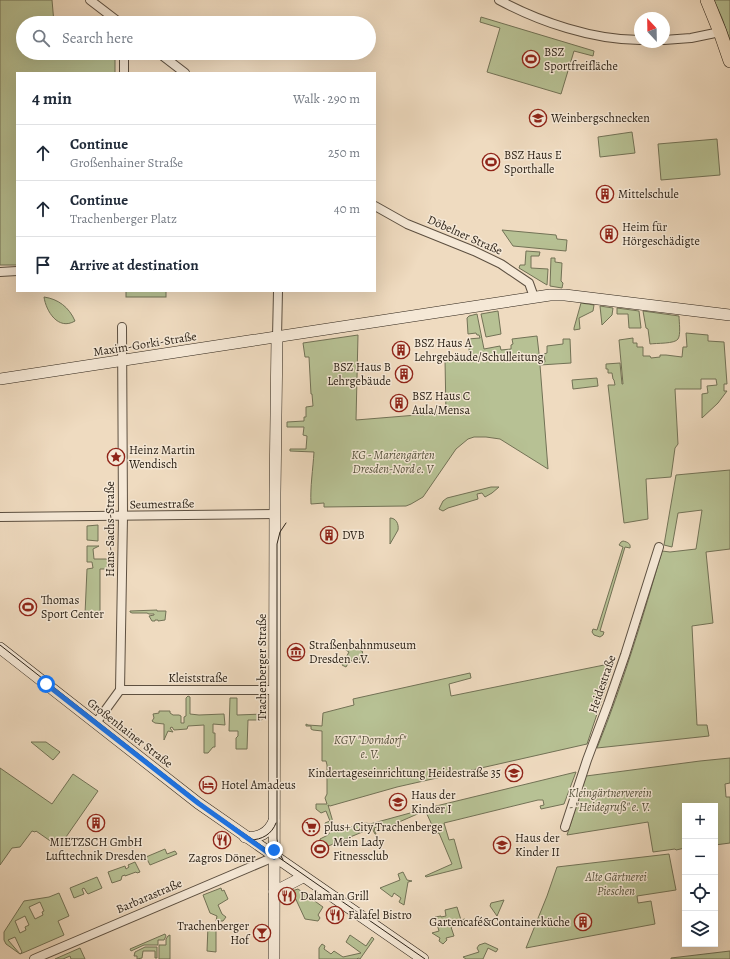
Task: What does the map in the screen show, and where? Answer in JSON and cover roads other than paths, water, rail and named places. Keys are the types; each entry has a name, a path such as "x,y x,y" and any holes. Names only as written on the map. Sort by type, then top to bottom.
{"main road":[{"path":"707,0 730,61"}],"street":[{"path":"90,0 111,16"},
{"path":"499,0 545,21 610,38 634,40"},
{"path":"670,40 691,38 720,32"},
{"path":"124,60 124,72"},
{"path":"168,60 184,72"},
{"name":"Döbelner Straße","path":"376,207 407,224 501,264 529,283 534,297"},
{"path":"0,272 16,271"},
{"path":"278,292 278,337"},
{"name":"Maxim-Gorki-Straße","path":"0,379 550,295 565,295 730,315"},
{"name":"Hans-Sachs-Straße","path":"120,690 123,516 122,327"},
{"name":"Trachenberger Straße","path":"274,857 278,337"},
{"name":"Seumestraße","path":"0,517 276,514"},
{"name":"Heidestraße","path":"566,827 587,760 625,655 659,548"},
{"name":"Großenhainer Straße","path":"0,648 198,803 303,877"},
{"path":"96,723 120,690"},
{"name":"Kleiststraße","path":"120,690 275,690"},
{"path":"245,837 258,836 267,832 274,821"},
{"path":"274,857 274,959"},
{"name":"Barbarastraße","path":"34,959 274,857"},
{"path":"274,892 303,877 422,959"}],"tram line":[{"path":"283,860 279,852 277,839 277,544 280,532 286,523"},
{"path":"0,645 206,807 425,959"},
{"path":"250,840 259,839 266,836 276,823"}],"place":[{"name":"BSZ Sportfreifläche","path":"531,59"},
{"name":"Weinbergschnecken","path":"538,118"},
{"name":"BSZ Haus E Sporthalle","path":"491,162"},
{"name":"Mittelschule","path":"605,194"},
{"name":"Heim für Hörgeschädigte","path":"609,234"},
{"name":"BSZ Haus A Lehrgebäude/Schulleitung","path":"401,350"},
{"name":"BSZ Haus B Lehrgebäude","path":"404,374"},
{"name":"BSZ Haus C Aula/Mensa","path":"399,403"},
{"name":"Heinz Martin Wendisch","path":"116,457"},
{"name":"DVB","path":"329,535"},
{"name":"Thomas Sport Center","path":"28,607"},
{"name":"Straßenbahnmuseum Dresden e.V.","path":"296,652"},
{"name":"Kindertageseinrichtung Heidestraße 35","path":"514,773"},
{"name":"Hotel Amadeus","path":"208,785"},
{"name":"Haus der Kinder I","path":"398,802"},
{"name":"MIETZSCH GmbH Lufttechnik Dresden","path":"96,823"},
{"name":"plus+ City Trachenberge","path":"311,827"},
{"name":"Zagros Döner","path":"222,840"},
{"name":"Haus der Kinder II","path":"502,845"},
{"name":"Mein Lady Fitnessclub","path":"320,849"},
{"name":"Dalaman Grill","path":"287,896"},
{"name":"Falafel Bistro","path":"335,915"},
{"name":"Gartencafé&Containerküche","path":"583,922"},
{"name":"Trachenberger Hof","path":"262,933"}],"park label":[{"name":"KG - Mariengärten Dresden-Nord e. V","path":"393,462"},
{"name":"KGV \"Dorndorf\" e. V.","path":"370,747"},
{"name":"Kleingärtnerverein - \"Heidegruß\" e. V.","path":"610,800"},
{"name":"Alte Gärtnerei Pieschen","path":"616,884"}]}
